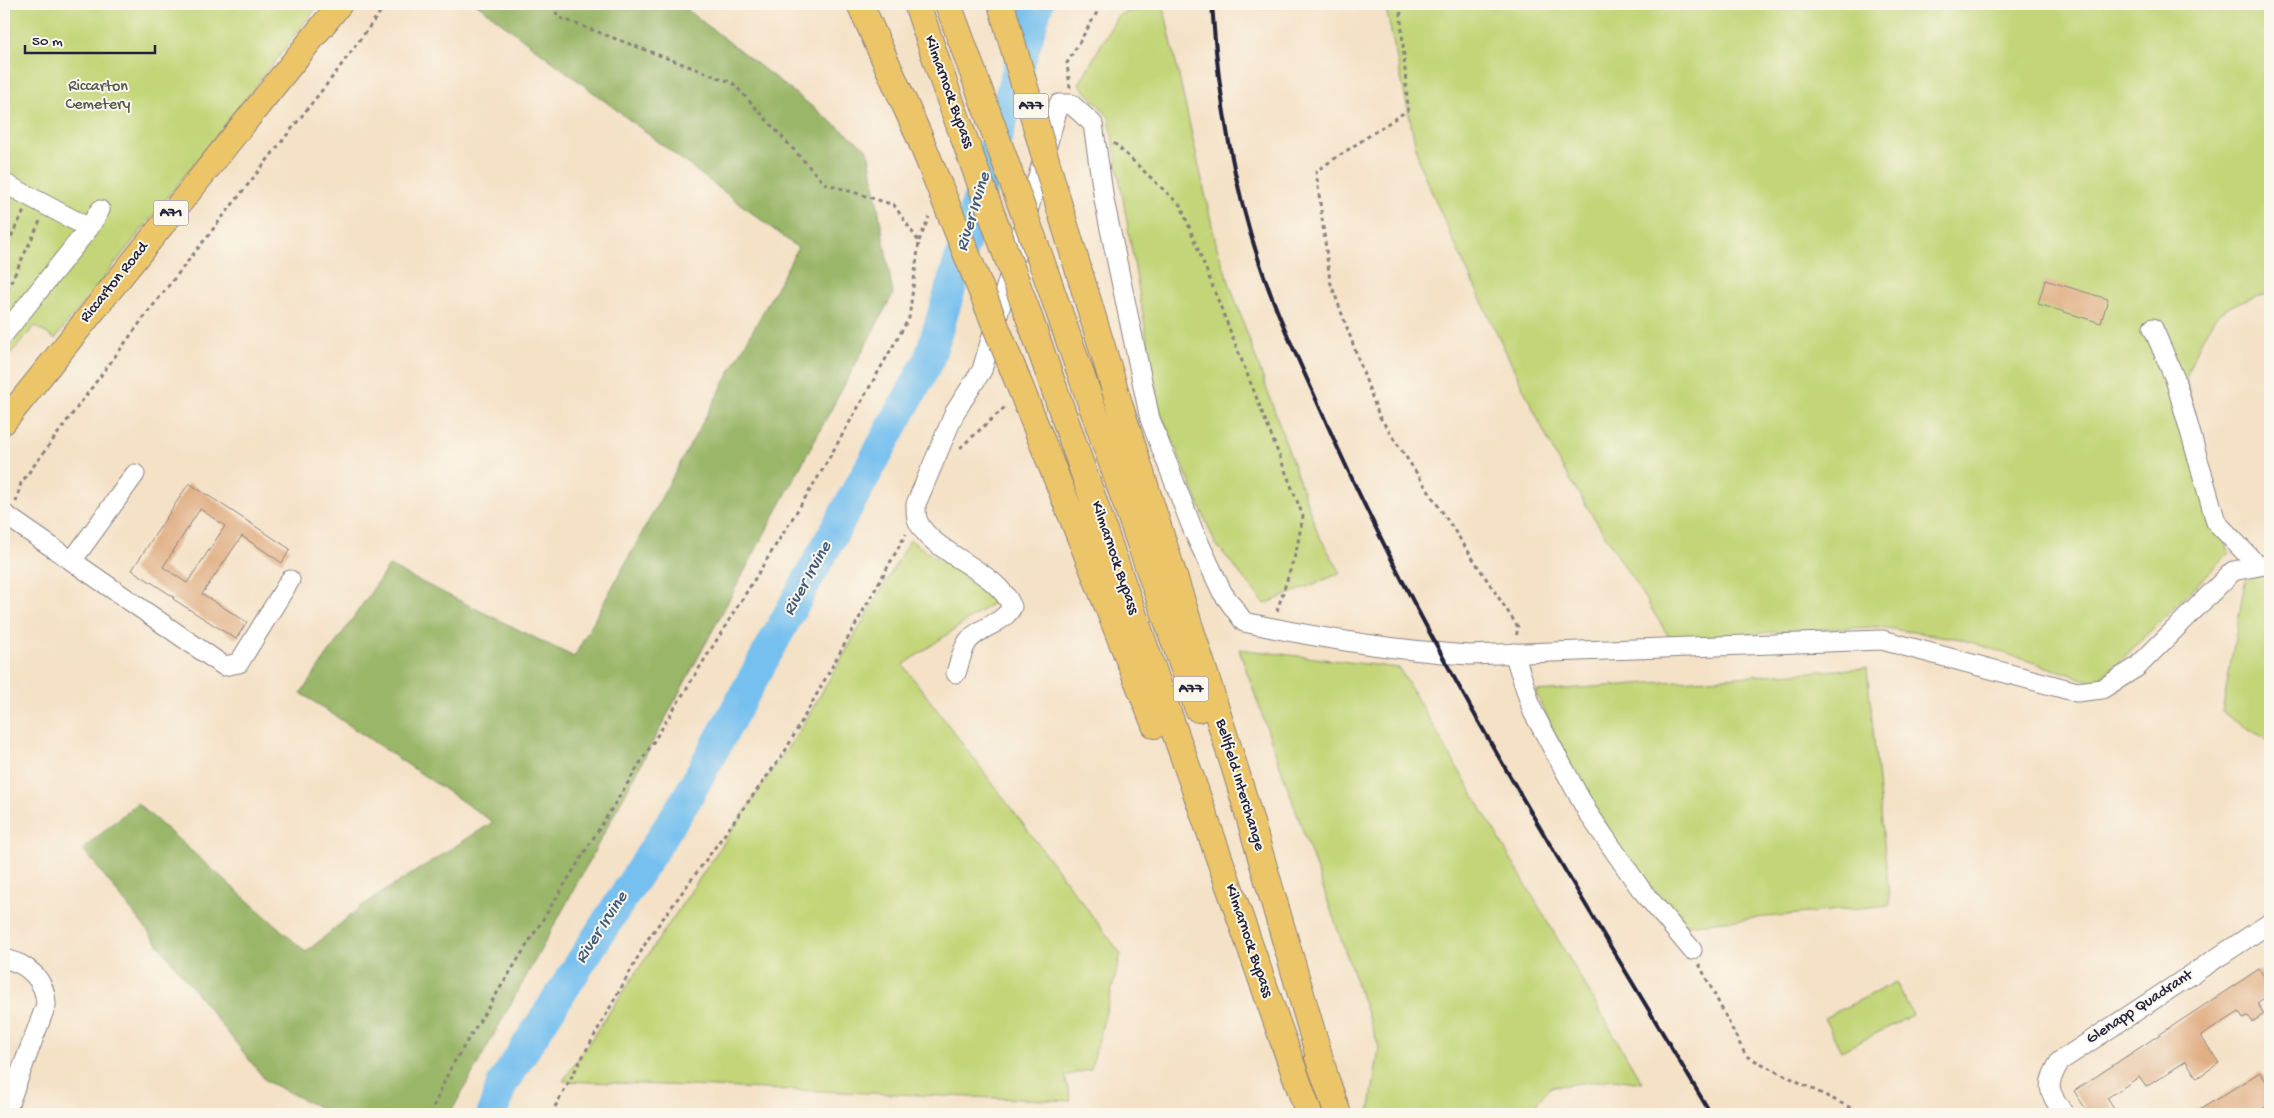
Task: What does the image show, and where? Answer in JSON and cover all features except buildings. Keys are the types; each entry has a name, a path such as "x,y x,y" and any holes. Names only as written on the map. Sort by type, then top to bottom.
{"highway":[{"name":"A77","path":"860,4 918,136 1013,369 1298,1083"},
{"name":"Kilmarnock Bypass","path":"917,4 1028,314 1308,1114"},
{"name":"Kilmarnock Bypass","path":"948,4 1042,263 1338,1114"},
{"name":"Bellfield Interchange","path":"1001,4 1060,209 1122,413 1237,776 1324,1073"}],"main road":[{"name":"Riccarton Road","path":"4,422 340,4"}],"street":[{"path":"956,672 965,646 970,638 1008,615 1012,607 1008,598 995,584 927,535 917,515 916,504 955,412 982,370 1059,104 1071,104 1093,124 1104,200 1150,419 1193,530 1222,592 1244,622 1426,652 1469,655 1882,640 2077,692 2102,689 2137,667 2233,571 2264,565"},
{"path":"4,184 89,228"},
{"path":"4,334 89,228 100,210"},
{"path":"2153,328 2175,379 2216,522 2264,565"},
{"path":"72,561 135,474"},
{"path":"8,517 224,666 239,663 290,580"},
{"path":"1514,653 1533,712 1588,812 1640,888 1692,950"},
{"name":"Glenapp Quadrant","path":"2064,1114 2051,1095 2050,1081 2060,1061 2270,923"},
{"path":"4,959 32,972 46,991 46,1005 5,1114"}],"path":[{"path":"8,517 21,483 148,312 334,75 386,4"},
{"path":"430,1114 451,1067 820,474 904,327 909,318 919,242 894,205 824,183 733,83 558,17 553,4"},
{"path":"1071,104 1067,63 1102,4"},
{"path":"1400,4 1408,110 1316,171 1330,281 1379,416 1518,627 1514,653"},
{"path":"1093,124 1180,206 1303,516 1296,552 1272,628"},
{"path":"4,251 39,202"},
{"path":"4,297 39,202"},
{"path":"954,452 1010,403"},
{"path":"551,1114 648,939 784,752 917,515"},
{"path":"1692,950 1746,1056 1864,1114"}],"green space":[{"name":"Riccarton Cemetery","path":"4,4 319,4 55,339 35,326 4,361"},
{"path":"477,4 680,4 868,150 893,294 566,904 450,1114 332,1114 266,1081 83,849 137,803 306,952 363,905 493,822 301,693 389,566 574,657 798,248"},
{"path":"1163,4 1217,248 1318,534 1341,573 1265,604 1215,543 1159,408 1109,117 1079,84 1118,15"},
{"path":"1385,4 2270,4 2270,294 2231,306 2215,318 2200,345 2186,380 2229,553 2113,668 2093,682 1961,639 1878,627 1799,630 1671,640 1557,459 1463,262 1420,166"},
{"path":"910,540 997,600 903,665 1121,954 1091,1069 1065,1076 1071,1101 563,1081 803,725"},
{"path":"2270,568 2270,742 2222,712 2247,571"},
{"path":"1239,649 1399,668 1642,1083 1614,1079 1550,1087 1527,1114 1369,1114 1379,1047"},
{"path":"1867,668 1890,905 1684,925 1631,867 1571,768 1535,691"},
{"path":"1896,982 1913,1015 1841,1051 1824,1018"}],"waterway":[{"name":"River Irvine","path":"492,1114 502,1084 687,798 928,362 1038,4"}],"railway":[{"path":"1212,4 1222,103 1234,168 1250,233 1275,305 1327,424 1413,602 1460,689 1559,860 1711,1114"}]}
